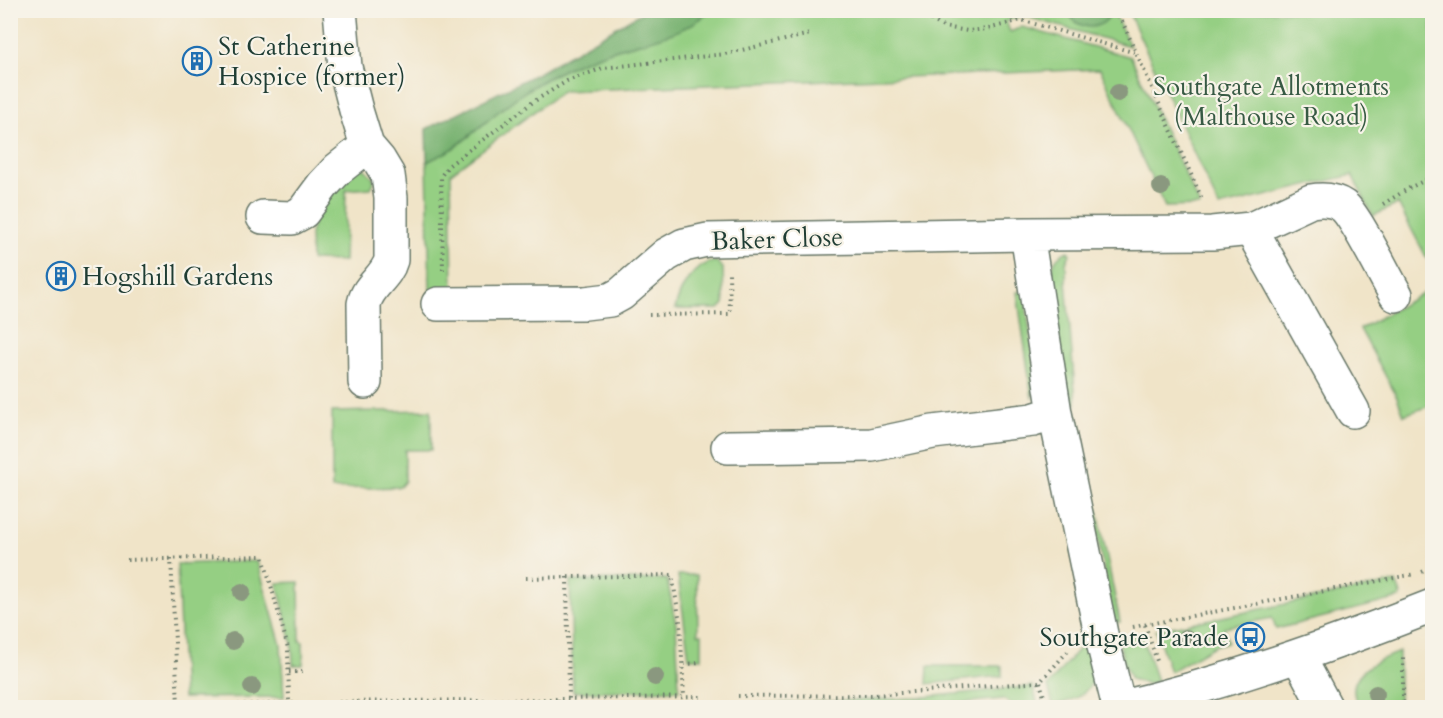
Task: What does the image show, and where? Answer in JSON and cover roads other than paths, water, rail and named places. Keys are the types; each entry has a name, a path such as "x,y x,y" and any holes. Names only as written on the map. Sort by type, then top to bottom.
{"street":[{"path":"339,10 345,67 367,146 388,175 391,198 391,250 388,270 371,287 364,304 365,382"},
{"path":"263,217 292,218 303,212 338,169 367,146"},
{"name":"Baker Close","path":"440,304 585,303 610,300 621,294 666,255 684,245 707,240 1212,233 1251,229 1311,201 1322,199 1342,205 1349,211 1396,295"},
{"path":"1251,229 1353,411"},
{"path":"1027,234 1055,413 1101,634 1119,707 1186,691 1298,656 1432,606"},
{"path":"728,447 872,445 933,432 1033,420 1055,413"},
{"path":"1298,656 1326,708"}],"place":[{"name":"St Catherine Hospice (former)","path":"197,61"},
{"name":"Hogshill Gardens","path":"61,276"},
{"name":"Southgate Parade","path":"1250,637"}],"park label":[{"name":"Southgate Allotments (Malthouse Road)","path":"1271,101"}]}
